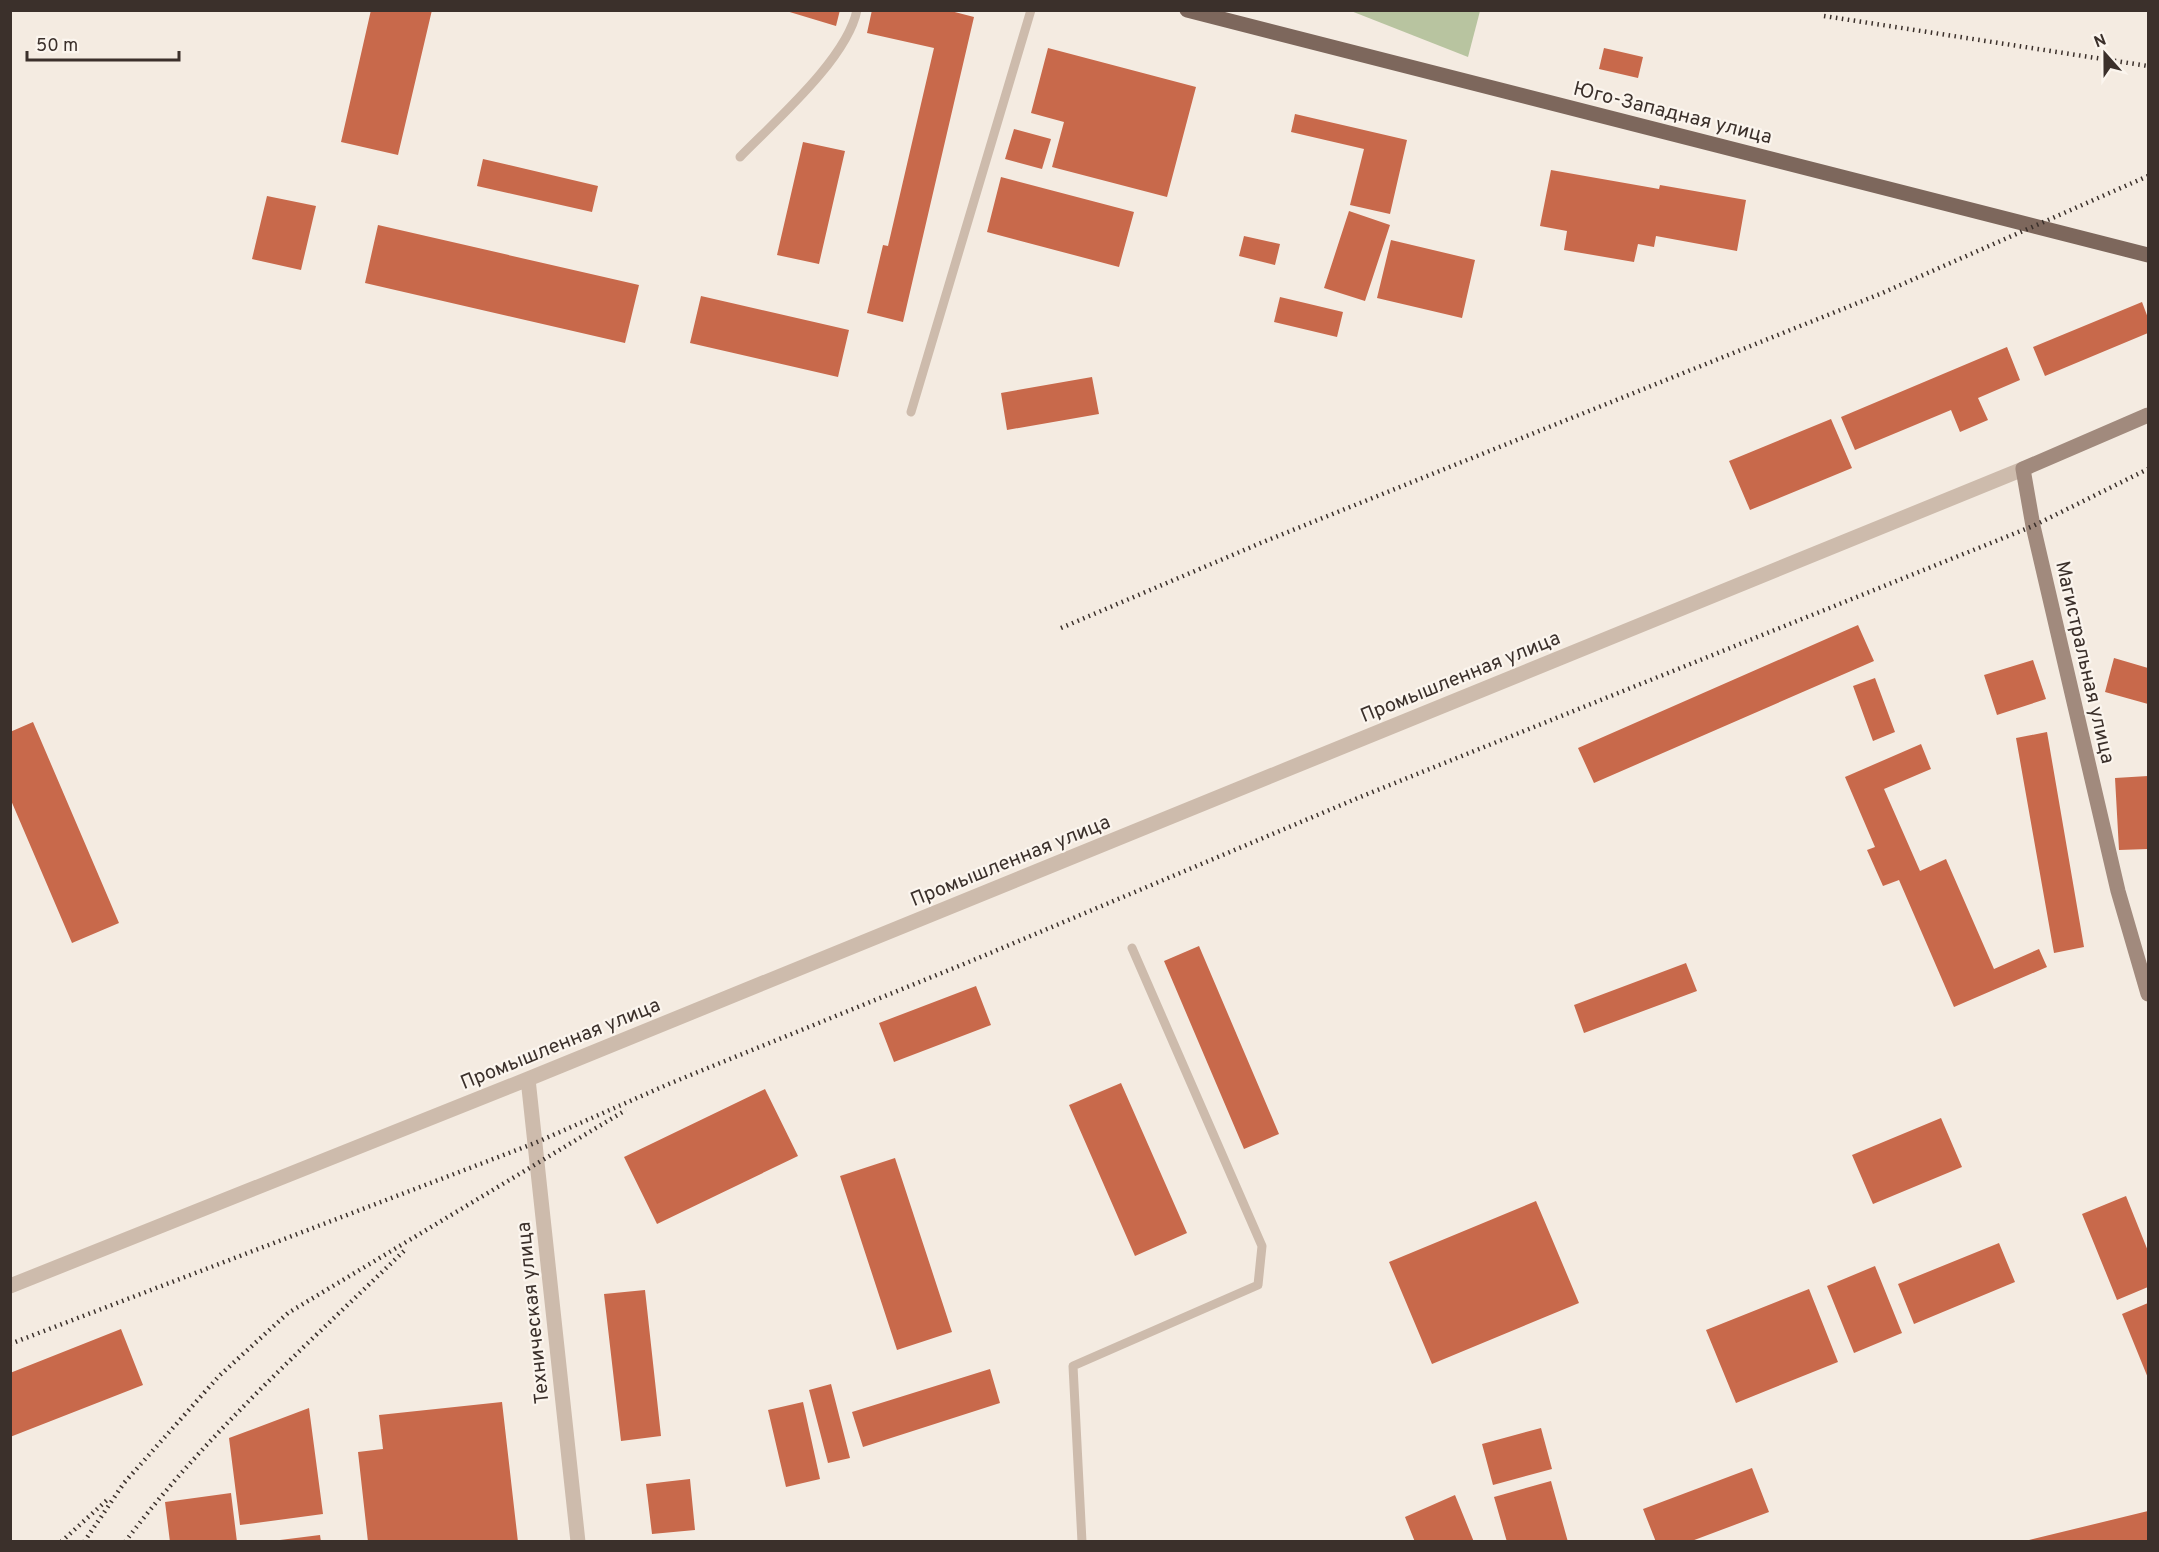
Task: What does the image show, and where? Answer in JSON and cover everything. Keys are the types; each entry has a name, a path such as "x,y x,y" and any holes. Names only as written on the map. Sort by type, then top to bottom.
{"main road":[{"name":"Юго-Западная улица","path":"1188,10 2148,255"}],"street":[{"path":"2023,469 2148,415"},
{"name":"Магистральная улица","path":"2023,469 2033,526 2118,891 2148,994"},
{"name":"Промышленная улица","path":"10,1286 528,1079 2023,469"},
{"name":"Техническая улица","path":"528,1079 578,1542"}],"lane":[{"path":"740,157 828,64 850,33 857,10"},
{"path":"911,412 1031,10"},
{"path":"1082,1542 1072,1366 1258,1285 1262,1246 1132,948"}],"green space":[{"path":"1351,11 1480,11 1468,57"}],"building":[{"path":"371,10 432,10 398,155 341,142"},
{"path":"783,10 840,10 836,26"},
{"path":"872,10 947,10 974,17 903,322 867,313 883,245 888,246 934,48 867,33"},
{"path":"1048,48 1196,87 1167,197 1052,167 1064,122 1031,113"},
{"path":"1604,48 1643,57 1638,78 1599,69"},
{"path":"1295,114 1407,140 1390,214 1350,205 1364,149 1291,132"},
{"path":"1014,129 1051,139 1042,169 1005,159"},
{"path":"803,142 845,151 819,264 777,255"},
{"path":"483,159 598,186 592,212 477,186"},
{"path":"1551,170 1659,189 1660,185 1746,200 1737,251 1656,236 1654,247 1638,244 1634,262 1564,250 1567,231 1540,226"},
{"path":"1001,177 1134,212 1119,267 987,232"},
{"path":"267,196 316,206 301,270 252,259"},
{"path":"1349,211 1390,225 1365,301 1324,288"},
{"path":"378,225 639,285 625,343 365,283"},
{"path":"1244,236 1280,244 1275,265 1239,256"},
{"path":"1391,240 1475,260 1462,318 1377,298"},
{"path":"701,296 849,330 838,377 690,343"},
{"path":"1280,297 1343,312 1337,337 1274,322"},
{"path":"2142,302 2148,318 2148,333 2045,376 2033,347"},
{"path":"2007,347 2020,380 1978,398 1988,420 1960,432 1951,410 1855,450 1841,417"},
{"path":"1092,377 1099,414 1007,430 1001,393"},
{"path":"1831,419 1852,468 1750,510 1729,461"},
{"path":"1858,625 1874,661 1594,783 1578,748"},
{"path":"2114,658 2148,668 2148,704 2105,692"},
{"path":"2033,660 2046,699 1997,715 1984,675"},
{"path":"1875,678 1895,732 1873,741 1853,686"},
{"path":"33,722 119,923 72,943 10,798 10,732"},
{"path":"2047,732 2084,947 2054,953 2016,738"},
{"path":"1921,744 1931,769 1884,789 1920,871 1946,859 1994,969 2039,949 2047,967 1954,1007 1899,880 1883,886 1867,850 1875,847 1845,777"},
{"path":"2148,776 2148,849 2119,850 2115,778"},
{"path":"1199,946 1279,1134 1244,1149 1164,961"},
{"path":"1686,963 1697,991 1584,1033 1574,1005"},
{"path":"976,986 991,1025 894,1062 879,1023"},
{"path":"1121,1083 1187,1233 1135,1256 1069,1105"},
{"path":"765,1089 798,1156 657,1224 624,1157"},
{"path":"1941,1118 1962,1167 1873,1204 1852,1155"},
{"path":"895,1158 952,1332 897,1350 840,1176"},
{"path":"2126,1196 2148,1251 2148,1287 2117,1300 2082,1214"},
{"path":"1536,1201 1579,1303 1432,1364 1389,1262"},
{"path":"1999,1243 2015,1282 1914,1324 1898,1284"},
{"path":"1875,1266 1902,1333 1854,1353 1827,1286"},
{"path":"1809,1289 1838,1362 1736,1403 1706,1330"},
{"path":"645,1290 661,1436 621,1441 604,1294"},
{"path":"2148,1303 2148,1378 2122,1314"},
{"path":"121,1329 143,1385 10,1437 10,1373"},
{"path":"990,1369 1000,1403 863,1447 852,1412"},
{"path":"831,1384 850,1458 828,1463 809,1390"},
{"path":"502,1402 518,1542 368,1542 358,1452 383,1449 379,1415"},
{"path":"803,1402 820,1479 786,1487 768,1410"},
{"path":"309,1408 323,1514 240,1525 229,1438"},
{"path":"1541,1428 1552,1469 1493,1485 1482,1444"},
{"path":"1752,1468 1769,1512 1689,1542 1656,1542 1643,1509"},
{"path":"690,1479 695,1530 652,1534 646,1484"},
{"path":"1551,1481 1568,1542 1507,1542 1494,1497"},
{"path":"231,1493 237,1542 170,1542 165,1502"},
{"path":"1455,1495 1474,1542 1415,1542 1405,1517"},
{"path":"2148,1511 2148,1542 2025,1542 2025,1541"},
{"path":"320,1535 321,1542 280,1542 280,1540"}],"railway":[{"path":"1824,16 2148,66"},
{"path":"1061,628 1263,542 1880,294 2148,176"},
{"path":"10,1344 535,1143 671,1083 976,959 1365,795 2033,526 2148,469"},
{"path":"84,1542 124,1483 219,1376 288,1313 626,1110"},
{"path":"125,1542 156,1502 224,1427 406,1249"},
{"path":"61,1542 107,1500"}]}
